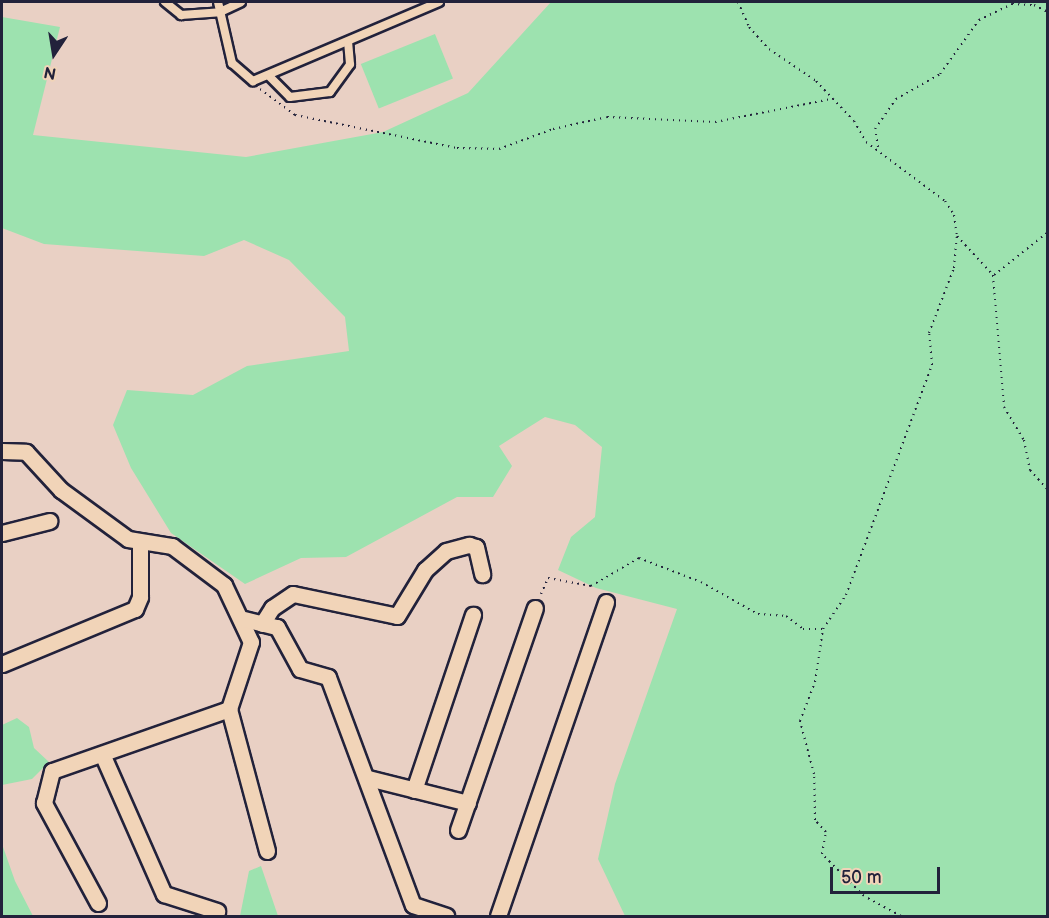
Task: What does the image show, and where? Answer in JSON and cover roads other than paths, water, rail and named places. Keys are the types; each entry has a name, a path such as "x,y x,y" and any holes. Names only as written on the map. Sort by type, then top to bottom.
{"street":[{"path":"2,451 26,452 61,490 140,543 172,546 224,585 244,619 252,647 230,709 267,851"},
{"path":"2,533 49,521"},
{"path":"2,664 135,609 140,597 140,543"},
{"path":"262,624 272,608 293,594 397,616 425,570 446,552 469,544 476,547 482,574"},
{"path":"498,916 606,602"},
{"path":"458,830 535,608"},
{"path":"414,790 473,615"},
{"path":"244,619 277,627 300,669 328,677 368,778 413,905 446,916"},
{"path":"98,903 42,797 54,768 103,756 230,709"},
{"path":"103,756 164,894 217,911"},
{"path":"368,778 468,803"}],"lane":[{"path":"165,2 181,15 220,12 241,2"},
{"path":"218,2 232,63 253,81 270,77 439,2"},
{"path":"270,77 290,97 330,92 350,64 348,42"}]}
